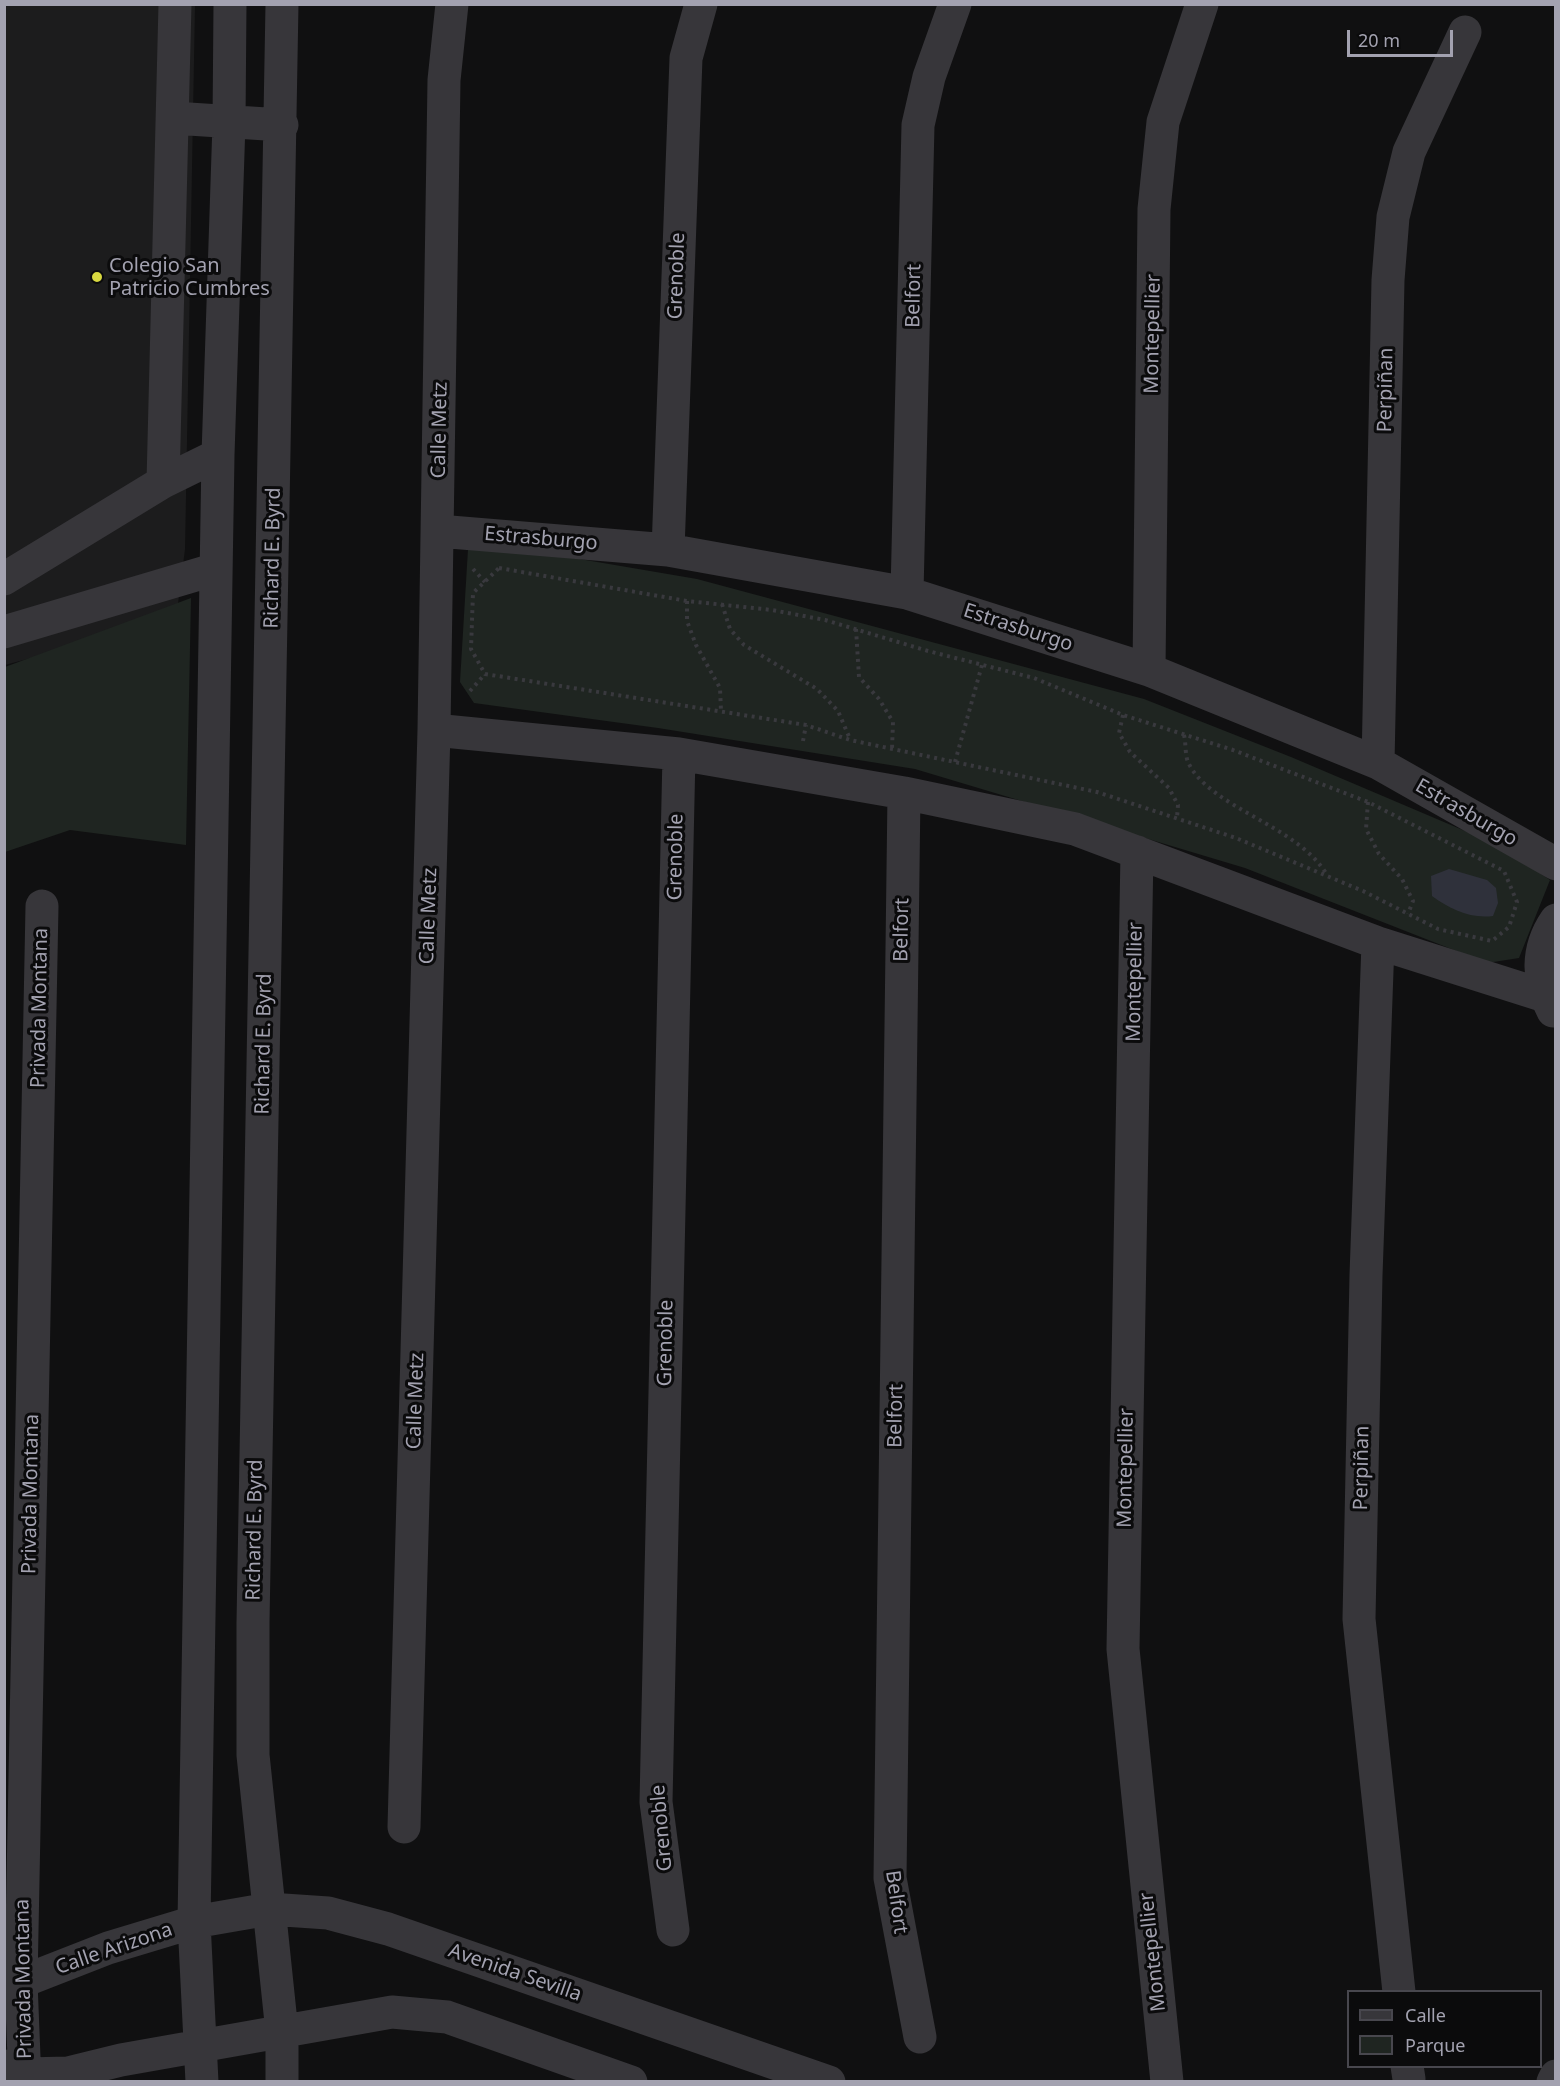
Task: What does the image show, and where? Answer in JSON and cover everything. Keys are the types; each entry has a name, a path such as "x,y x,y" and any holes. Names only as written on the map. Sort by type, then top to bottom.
{"street":[{"path":"163,482 175,4"},
{"path":"202,2082 194,1922 218,454 229,123 230,4"},
{"name":"Richard E. Byrd","path":"282,4 282,125 253,1623 253,1755 282,2032 282,2082"},
{"name":"Calle Metz","path":"404,1827 434,730 444,80 452,4"},
{"name":"Grenoble","path":"668,550 686,58 701,4"},
{"name":"Belfort","path":"908,593 918,125 929,77 956,4"},
{"name":"Montepellier","path":"1149,670 1154,209 1163,122 1202,4"},
{"name":"Perpiñan","path":"1378,763 1388,280 1393,217 1409,152 1465,32"},
{"path":"173,118 282,125"},
{"path":"4,579 163,482 218,454"},
{"name":"Estrasburgo","path":"438,531 668,550 908,593 1149,670 1378,763 1556,864"},
{"path":"4,632 216,569"},
{"path":"434,730 678,754 904,792 1076,829 1550,1005"},
{"name":"Grenoble","path":"673,1930 656,1802 678,754"},
{"name":"Belfort","path":"904,792 890,1878 920,2037"},
{"name":"Montepellier","path":"1137,852 1123,1648 1167,2082"},
{"name":"Privada Montana","path":"18,2074 13,1990 42,906"},
{"path":"1550,1005 1540,973 1541,951 1556,920"},
{"name":"Perpiñan","path":"1378,943 1366,1275 1359,1619 1399,1990"},
{"name":"Avenida Sevilla","path":"194,1922 269,1909 328,1913 388,1929 829,2082"},
{"name":"Calle Arizona","path":"13,1990 108,1948 194,1922"},
{"path":"18,2074 68,2073 201,2046 392,2012 447,2017 631,2082"},
{"path":"1553,2082 1556,2076"}],"path":[{"path":"499,568 687,601 722,604 772,610 856,629 1034,678 1124,716 1233,750 1368,802 1504,871 1517,902 1509,927 1492,941 1438,929 1328,876 1236,838 1097,792 850,740 806,725 485,674 471,649 473,593 499,568"},
{"path":"687,601 687,621 696,645 720,688 721,711"},
{"path":"722,604 730,629 744,645 817,689 838,711 850,740"},
{"path":"856,629 860,677 879,699 893,722 892,749"},
{"path":"955,762 982,664"},
{"path":"1124,716 1119,734 1130,752 1168,788 1178,805 1176,818"},
{"path":"1184,735 1188,762 1205,783 1296,841 1320,862 1328,876"},
{"path":"1368,802 1366,829 1379,854 1402,879 1413,901 1408,914"}],"shaded area":[{"name":"Colegio San Patricio Cumbres","path":"5,5 195,5 185,549 176,619 5,665"},
{"path":"1449,869 1487,880 1496,888 1498,903 1493,916 1476,916 1461,912 1432,896 1431,876"}],"green space":[{"path":"515,548 697,579 1144,699 1291,757 1498,845 1550,880 1519,958 1487,963 1245,868 915,769 658,728 474,703 460,682 468,549"},
{"path":"191,598 186,845 70,830 5,852 5,667"}],"place":[{"name":"Colegio San Patricio Cumbres","path":"97,277"}]}
